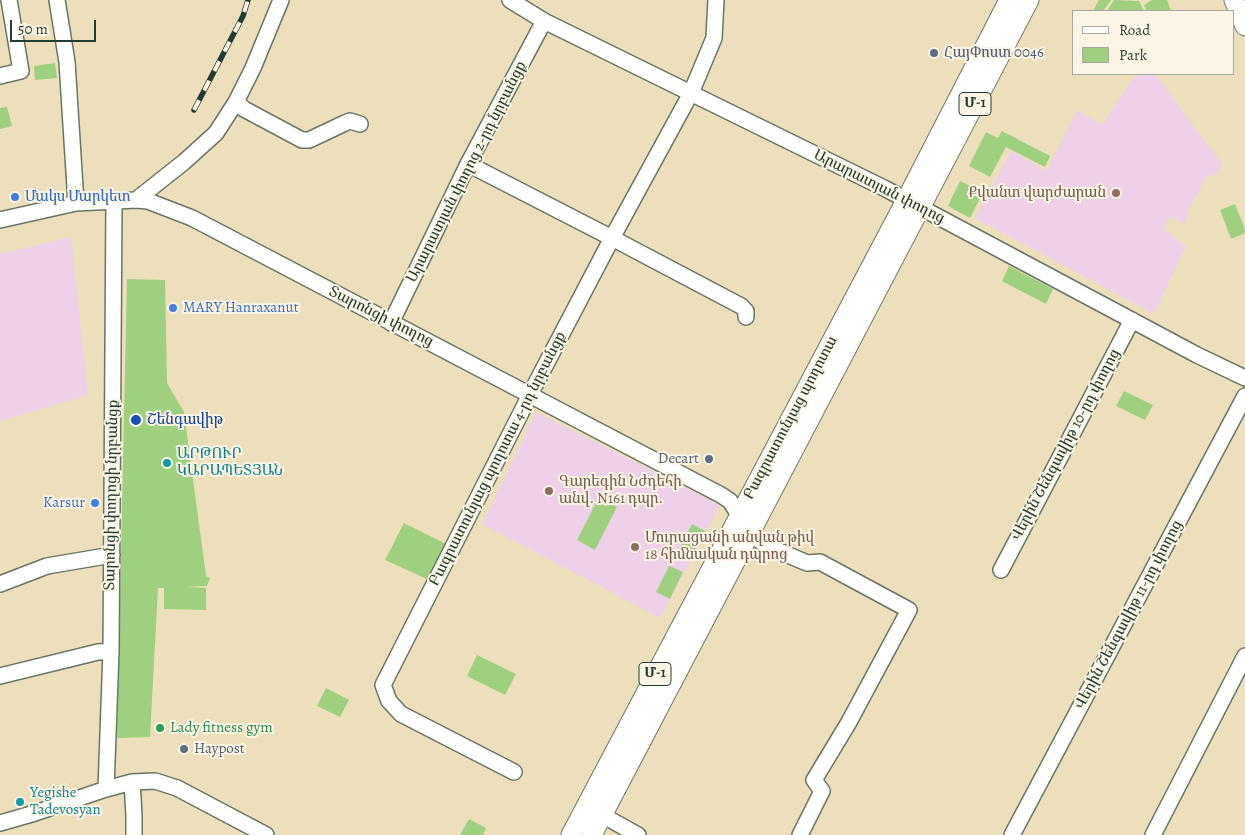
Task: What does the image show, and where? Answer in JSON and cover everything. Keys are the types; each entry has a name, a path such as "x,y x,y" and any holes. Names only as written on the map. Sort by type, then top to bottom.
{"main road":[{"name":"Բագրատունյաց պողոտա","path":"592,835 750,532 914,204 1009,0"},
{"name":"Բագրատունյաց պողոտա","path":"570,835 740,514 1029,0"},
{"path":"1234,0 1245,26"}],"street":[{"path":"0,76 21,71 9,0"},
{"path":"57,0 67,62 76,204"},
{"path":"136,200 184,162 216,133 236,102 253,68 281,0"},
{"name":"Արարատյան փողոց","path":"510,0 544,21 914,204 1196,355 1245,378"},
{"name":"Բագրատունյաց պողոտա 4-րդ նրբանցք","path":"514,772 401,714 389,701 383,685 612,238 692,93 714,38 716,0"},
{"name":"Արարատյան փողոց 2-րդ նրբանցք","path":"391,323 468,164 544,21"},
{"path":"236,102 244,109 302,140 309,140 345,122 350,121 360,124"},
{"path":"468,164 741,306 746,311 746,317"},
{"name":"Տարոնցի փողոց","path":"0,220 76,204 114,200 148,201 192,218 721,495 730,501 750,532"},
{"name":"Տարոնցի փողոցի նրբանցք","path":"106,789 112,555 114,200"},
{"name":"Վերին Շենգավիթ 10-րդ փողոց","path":"1001,570 1132,320"},
{"name":"Վերին Շենգավիթ 11-րդ փողոց","path":"1012,835 1245,396"},
{"path":"750,532 765,545 807,563 820,562 909,610 849,722 814,780 822,791 800,835"},
{"path":"0,584 46,566 112,555"},
{"path":"0,676 98,652 110,651"},
{"path":"1153,835 1245,656"},
{"path":"0,822 35,813 106,789 132,782 156,780 266,835"},
{"path":"132,782 134,835"},
{"path":"602,815 638,835"}],"shaded area":[{"name":"Քվանտ վարժարան","path":"1139,75 1156,75 1222,164 1216,176 1208,174 1189,209 1185,224 1170,217 1163,228 1186,246 1154,314 975,218 1011,151 1047,171 1077,110 1102,125 1131,81"},
{"path":"71,237 88,395 0,421 0,254"},
{"path":"536,412 720,505 660,618 482,524"}],"green space":[{"path":"1099,0 1111,0 1104,10 1094,10"},
{"path":"1114,0 1139,1 1144,10 1108,10"},
{"path":"1152,0 1167,0 1171,10 1146,10 1144,5"},
{"path":"55,63 57,78 35,80 34,66"},
{"path":"7,107 12,126 0,129 0,108"},
{"path":"1002,131 1050,156 1045,167 1006,147 990,177 969,166 986,132 998,138"},
{"path":"960,181 983,192 970,218 948,206"},
{"path":"1235,204 1245,233 1231,239 1220,210"},
{"path":"1009,266 1053,289 1046,304 1002,281"},
{"path":"127,279 165,280 167,383 184,412 206,576 210,578 207,586 185,587 206,588 206,610 164,609 164,588 158,588 150,737 117,738"},
{"path":"1124,391 1153,405 1145,420 1116,406"},
{"path":"599,497 617,507 595,550 577,540"},
{"path":"404,523 448,545 429,580 385,560"},
{"path":"692,524 705,531 691,558 678,551"},
{"path":"669,566 683,572 670,599 656,592"},
{"path":"477,655 516,674 505,695 467,676"},
{"path":"326,688 349,700 340,717 317,706"},
{"path":"469,819 486,828 483,835 460,835"}],"railway":[{"path":"194,110 243,16 248,0"}],"place":[{"name":"ՀայՓոստ 0046","path":"934,53"},
{"name":"Քվանտ վարժարան","path":"1116,193"},
{"name":"Մակս Մարկետ","path":"15,197"},
{"name":"MARY Hanraxanut","path":"173,308"},
{"name":"Շենգավիթ","path":"136,420"},
{"name":"Decart","path":"709,459"},
{"name":"ԱՐԹՈՒՐ ԿԱՐԱՊԵՏՅԱՆ","path":"167,463"},
{"name":"Գարեգին Նժդեհի անվ. N161 դպր.","path":"549,491"},
{"name":"Karsur","path":"95,503"},
{"name":"Մուրացանի անվան թիվ 18 հիմնական դպրոց","path":"635,547"},
{"name":"Lady fitness gym","path":"160,728"},
{"name":"Haypost","path":"184,749"},
{"name":"Yegishe Tadevosyan","path":"20,802"}]}
